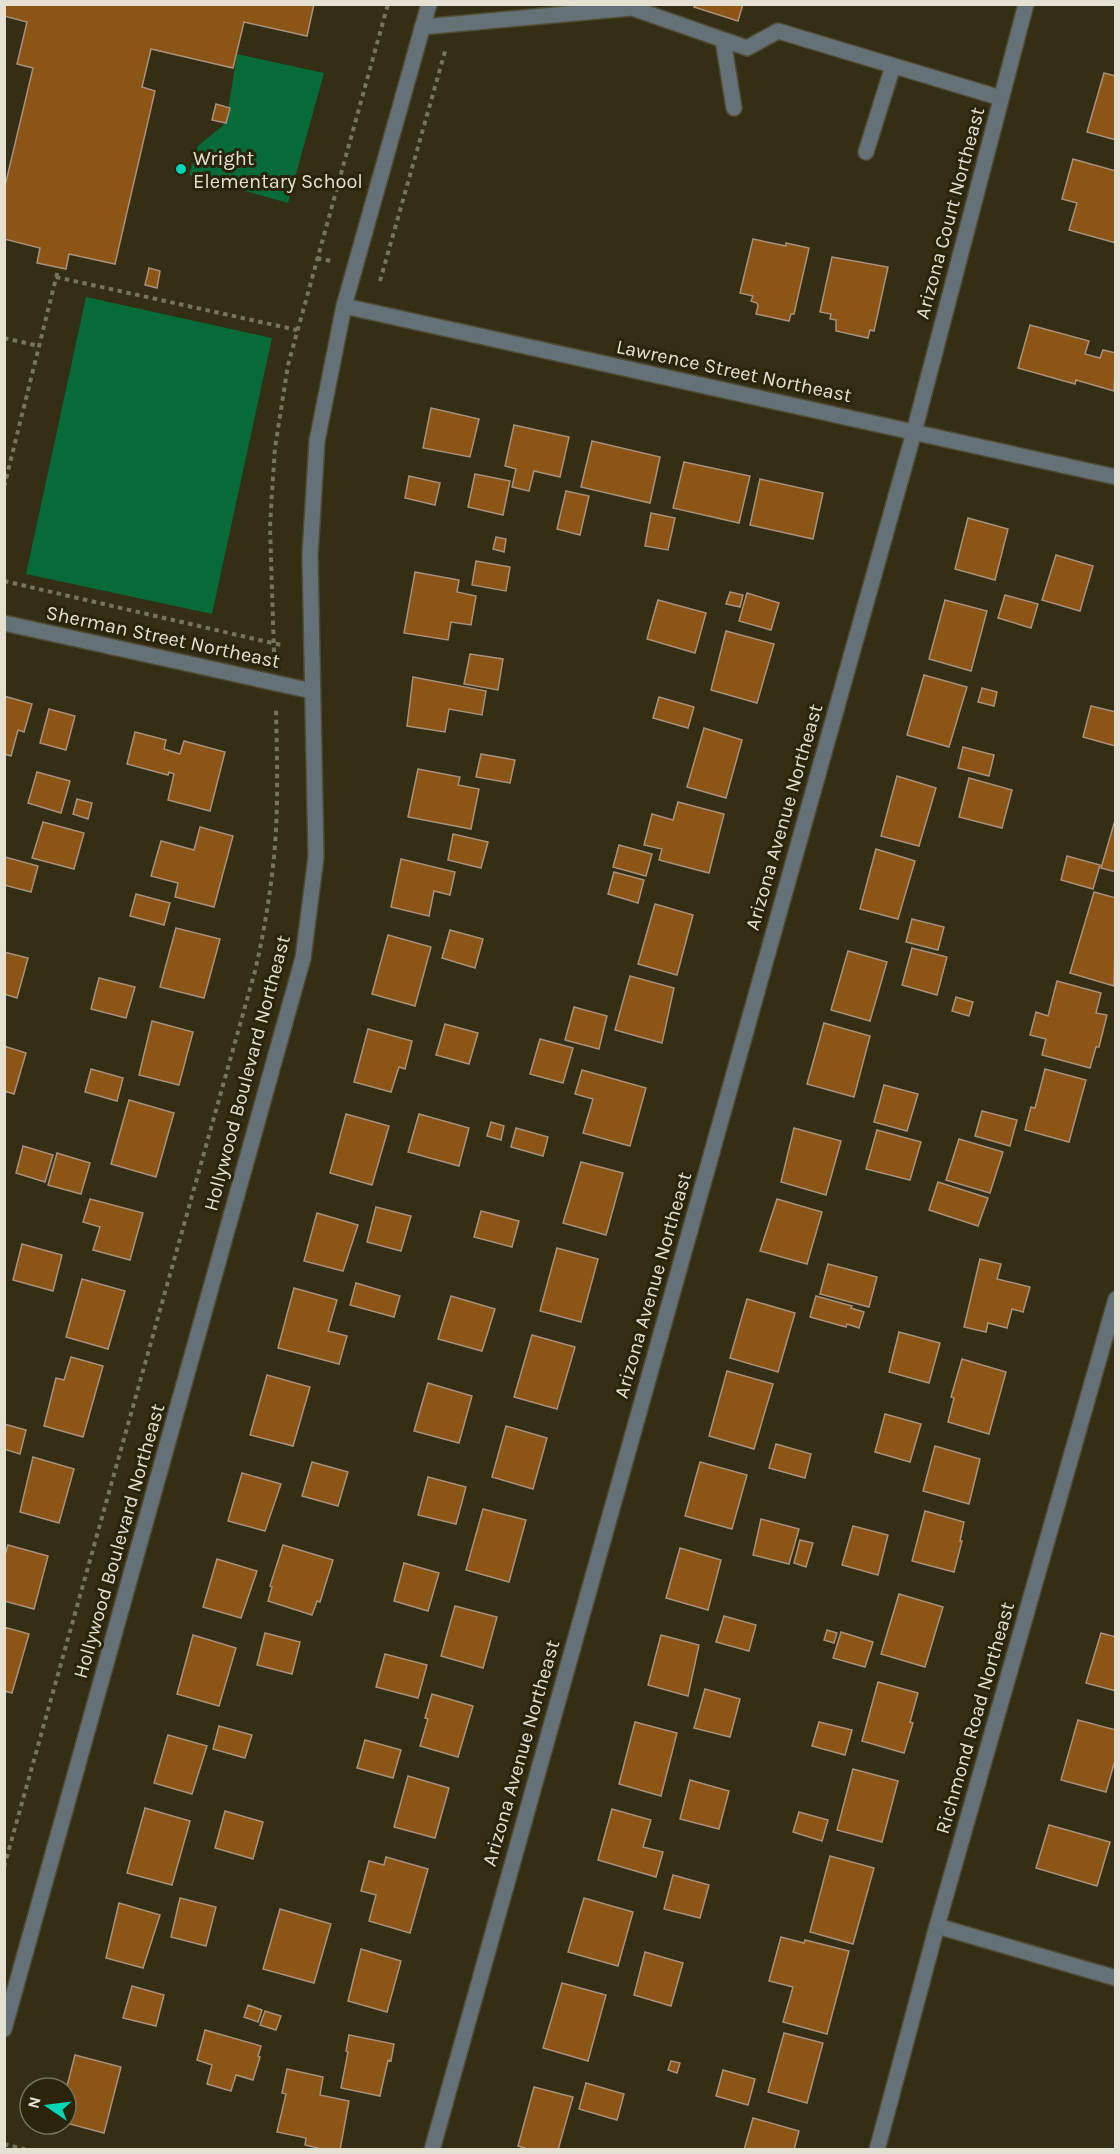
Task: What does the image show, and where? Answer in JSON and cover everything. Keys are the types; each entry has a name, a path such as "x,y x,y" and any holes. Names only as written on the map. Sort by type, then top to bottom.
{"street":[{"name":"Hollywood Boulevard Northeast","path":"4,2029 303,958 316,857 310,555 317,441 344,306 429,4"},
{"name":"Arizona Court Northeast","path":"914,432 1026,4"},
{"path":"422,27 632,8 747,48 778,31 1001,98"},
{"path":"723,40 734,108"},
{"path":"866,152 893,66"},
{"name":"Lawrence Street Northeast","path":"344,306 1116,477"},
{"name":"Arizona Avenue Northeast","path":"432,2150 914,432"},
{"name":"Sherman Street Northeast","path":"4,623 312,691"},
{"name":"Richmond Road Northeast","path":"877,2150 937,1926 1116,1299"},
{"path":"937,1926 1116,1978"}],"path":[{"path":"274,652 270,527 280,416 288,365 388,4"},
{"path":"380,281 452,24"},
{"path":"317,258 331,261"},
{"path":"4,487 58,270"},
{"path":"56,277 297,330"},
{"path":"4,338 39,346"},
{"path":"4,581 281,645"},
{"path":"4,1866 255,971 264,930 273,866 278,780 276,708"},
{"path":"4,2144 27,2150"}],"green space":[{"path":"237,54 324,73 288,203 189,175 198,146 226,123"},
{"path":"86,297 272,338 212,614 26,574"}],"building":[{"path":"4,4 314,4 307,36 244,22 233,68 151,49 142,87 155,91 115,264 69,254 66,269 37,263 40,248 4,239 4,190 33,68 17,64 27,22 4,16"},
{"path":"695,4 743,4 738,21 694,7"},
{"path":"1104,73 1116,76 1116,140 1087,132"},
{"path":"216,104 230,108 226,123 212,120"},
{"path":"1073,159 1116,171 1116,243 1069,230 1077,203 1062,199"},
{"path":"753,239 809,248 794,314 791,314 789,321 756,314 758,306 757,303 751,301 753,296 740,293"},
{"path":"832,257 888,267 874,331 870,330 868,338 836,331 836,320 830,319 831,314 820,312"},
{"path":"149,268 160,271 157,288 145,285"},
{"path":"1030,325 1089,341 1085,354 1100,358 1103,350 1116,353 1114,391 1076,380 1075,384 1018,368"},
{"path":"431,408 479,419 470,457 423,448"},
{"path":"514,425 569,437 560,477 534,471 529,491 512,487 516,469 505,466"},
{"path":"592,441 660,457 650,503 581,487"},
{"path":"684,462 750,476 739,523 673,508"},
{"path":"475,474 510,481 503,515 468,507"},
{"path":"409,476 440,483 435,505 405,498"},
{"path":"760,479 823,493 813,539 750,525"},
{"path":"566,491 589,496 580,535 557,529"},
{"path":"651,513 675,518 668,550 645,546"},
{"path":"968,518 1008,529 995,580 955,569"},
{"path":"496,537 506,539 504,552 493,549"},
{"path":"1056,555 1093,566 1080,611 1042,600"},
{"path":"476,561 510,567 506,591 472,585"},
{"path":"415,572 459,580 457,592 476,596 471,625 451,622 448,640 404,633"},
{"path":"730,592 743,595 740,607 726,604"},
{"path":"747,593 779,603 771,630 739,621"},
{"path":"1005,595 1038,604 1031,628 998,618"},
{"path":"658,600 706,613 695,653 647,639"},
{"path":"945,600 987,611 971,671 929,659"},
{"path":"726,631 774,644 757,703 711,690"},
{"path":"470,654 503,659 498,690 464,684"},
{"path":"924,675 967,687 949,747 907,735"},
{"path":"413,677 486,691 482,715 449,709 445,732 407,726"},
{"path":"982,688 997,692 994,706 978,702"},
{"path":"4,696 32,704 24,732 18,730 11,756 4,754"},
{"path":"659,697 694,707 688,728 653,718"},
{"path":"1091,706 1116,712 1115,746 1083,737"},
{"path":"49,709 75,716 66,750 40,743"},
{"path":"704,728 742,740 726,798 687,787"},
{"path":"135,732 166,740 164,749 180,754 184,741 225,752 210,811 168,800 174,774 169,772 168,775 127,764"},
{"path":"963,747 994,755 989,776 958,768"},
{"path":"481,754 515,760 510,783 476,777"},
{"path":"418,769 460,777 458,785 479,789 471,829 408,817"},
{"path":"37,772 70,781 61,813 28,803"},
{"path":"897,776 936,788 919,846 881,836"},
{"path":"969,778 1012,790 1002,828 959,817"},
{"path":"77,799 92,803 88,819 73,814"},
{"path":"678,802 724,814 709,873 659,860 662,849 644,845 652,814 673,820"},
{"path":"1116,817 1116,872 1101,868"},
{"path":"43,822 84,833 74,869 32,858"},
{"path":"200,827 233,836 214,907 175,897 178,883 151,876 161,841 194,850"},
{"path":"453,834 488,842 481,868 448,860"},
{"path":"619,845 652,854 646,876 613,867"},
{"path":"876,849 915,861 898,919 860,909"},
{"path":"1067,856 1100,865 1093,889 1061,880"},
{"path":"5,857 38,866 31,892 4,885"},
{"path":"401,859 455,872 450,895 434,891 429,916 391,907"},
{"path":"614,872 644,880 638,903 608,894"},
{"path":"1094,892 1116,898 1114,986 1070,973"},
{"path":"136,894 170,903 164,925 130,916"},
{"path":"655,904 693,915 677,975 638,964"},
{"path":"912,919 944,927 938,950 906,942"},
{"path":"176,928 220,939 204,998 160,987"},
{"path":"450,930 483,939 475,968 442,958"},
{"path":"388,935 431,947 415,1006 372,994"},
{"path":"912,948 947,957 937,995 902,985"},
{"path":"848,951 887,962 870,1021 831,1010"},
{"path":"4,952 28,958 17,998 4,994"},
{"path":"630,976 674,988 662,1043 615,1030"},
{"path":"99,978 135,987 126,1018 91,1009"},
{"path":"1057,981 1101,993 1096,1013 1107,1015 1099,1047 1096,1047 1090,1068 1042,1055 1046,1039 1030,1035 1036,1012 1048,1016"},
{"path":"956,997 973,1002 969,1016 952,1011"},
{"path":"574,1007 607,1016 599,1049 565,1040"},
{"path":"152,1021 193,1032 179,1085 139,1075"},
{"path":"824,1023 870,1036 854,1097 807,1084"},
{"path":"445,1024 478,1033 469,1064 436,1055"},
{"path":"368,1029 412,1041 405,1069 399,1067 391,1092 354,1082"},
{"path":"540,1039 573,1048 563,1083 530,1074"},
{"path":"4,1046 26,1053 14,1094 4,1091"},
{"path":"91,1069 123,1078 117,1101 85,1092"},
{"path":"1045,1069 1086,1080 1069,1142 1025,1130 1031,1107 1035,1108"},
{"path":"582,1070 646,1088 630,1146 583,1133 593,1099 575,1094"},
{"path":"884,1085 918,1094 907,1131 874,1122"},
{"path":"129,1100 174,1113 156,1177 111,1164"},
{"path":"982,1111 1017,1120 1010,1146 975,1136"},
{"path":"346,1114 389,1126 372,1185 330,1173"},
{"path":"419,1114 469,1128 459,1166 408,1152"},
{"path":"491,1122 504,1126 501,1140 487,1136"},
{"path":"516,1128 548,1137 543,1156 511,1147"},
{"path":"794,1128 841,1141 826,1195 781,1182"},
{"path":"877,1130 921,1142 910,1180 866,1169"},
{"path":"959,1139 1003,1152 990,1193 946,1180"},
{"path":"23,1146 53,1155 45,1182 16,1173"},
{"path":"57,1153 90,1163 81,1194 48,1185"},
{"path":"581,1162 623,1173 606,1235 563,1223"},
{"path":"938,1182 988,1198 978,1226 929,1210"},
{"path":"90,1199 143,1213 130,1260 93,1250 100,1227 83,1222"},
{"path":"777,1199 822,1212 807,1264 760,1251"},
{"path":"376,1207 411,1216 401,1251 367,1242"},
{"path":"481,1211 519,1221 512,1247 474,1237"},
{"path":"317,1213 358,1225 343,1271 304,1261"},
{"path":"22,1244 62,1255 53,1291 13,1280"},
{"path":"557,1248 598,1259 581,1322 540,1311"},
{"path":"980,1259 1001,1264 997,1279 1030,1287 1023,1312 1012,1309 1007,1328 988,1323 986,1332 964,1327"},
{"path":"828,1264 877,1277 869,1307 820,1294"},
{"path":"82,1279 125,1291 108,1349 66,1337"},
{"path":"356,1283 400,1296 394,1317 350,1305"},
{"path":"294,1288 337,1300 328,1331 347,1336 339,1364 278,1348"},
{"path":"451,1296 495,1309 482,1351 438,1339"},
{"path":"816,1296 852,1306 851,1308 864,1312 859,1328 847,1324 846,1327 810,1317"},
{"path":"747,1299 795,1313 778,1372 730,1358"},
{"path":"899,1332 940,1343 929,1383 889,1372"},
{"path":"532,1335 575,1347 557,1409 514,1397"},
{"path":"71,1357 103,1366 83,1437 44,1426 56,1378 64,1380"},
{"path":"962,1359 1006,1372 989,1434 948,1422 954,1398 951,1397"},
{"path":"727,1371 773,1384 754,1449 709,1436"},
{"path":"267,1375 310,1387 293,1446 250,1435"},
{"path":"428,1383 472,1396 459,1443 414,1431"},
{"path":"885,1414 921,1424 910,1462 875,1452"},
{"path":"4,1424 26,1430 20,1454 4,1449"},
{"path":"506,1426 547,1438 533,1489 492,1477"},
{"path":"776,1444 811,1454 805,1478 769,1468"},
{"path":"935,1446 980,1459 969,1504 923,1491"},
{"path":"33,1457 74,1469 59,1523 20,1512"},
{"path":"312,1462 348,1472 338,1506 302,1496"},
{"path":"700,1462 747,1475 732,1529 685,1516"},
{"path":"242,1473 281,1484 265,1531 228,1521"},
{"path":"428,1477 466,1487 456,1524 418,1515"},
{"path":"483,1509 526,1520 509,1582 466,1570"},
{"path":"925,1511 964,1522 954,1572 912,1561"},
{"path":"761,1519 799,1529 789,1564 753,1555"},
{"path":"853,1526 888,1535 878,1575 842,1565"},
{"path":"800,1540 813,1543 806,1567 794,1563"},
{"path":"8,1545 48,1556 34,1609 4,1601 4,1558"},
{"path":"283,1545 333,1560 320,1602 317,1601 312,1615 268,1601 272,1587 270,1586"},
{"path":"680,1548 721,1560 708,1610 666,1598"},
{"path":"217,1559 257,1571 241,1618 203,1607"},
{"path":"404,1563 439,1573 428,1611 394,1601"},
{"path":"899,1594 943,1607 925,1667 881,1654"},
{"path":"455,1606 497,1617 483,1668 441,1656"},
{"path":"724,1616 756,1625 749,1651 716,1642"},
{"path":"4,1627 29,1634 12,1693 4,1691"},
{"path":"827,1630 837,1633 834,1643 824,1640"},
{"path":"841,1632 873,1642 865,1667 833,1658"},
{"path":"265,1633 300,1642 292,1674 257,1665"},
{"path":"1101,1633 1116,1637 1116,1691 1086,1683"},
{"path":"193,1635 236,1648 219,1706 177,1694"},
{"path":"661,1635 699,1645 688,1696 648,1685"},
{"path":"385,1654 427,1665 418,1698 376,1687"},
{"path":"878,1682 918,1693 910,1722 913,1723 904,1753 862,1741"},
{"path":"705,1689 740,1699 730,1737 694,1728"},
{"path":"432,1694 473,1706 458,1757 420,1746"},
{"path":"1078,1720 1116,1730 1116,1757 1106,1792 1061,1780"},
{"path":"635,1722 677,1733 661,1796 619,1784"},
{"path":"819,1722 852,1730 845,1755 812,1746"},
{"path":"219,1726 252,1735 245,1758 213,1749"},
{"path":"168,1735 207,1746 192,1794 154,1783"},
{"path":"365,1740 401,1750 393,1778 357,1768"},
{"path":"853,1769 898,1781 882,1842 837,1830"},
{"path":"408,1776 449,1788 435,1838 394,1827"},
{"path":"690,1780 729,1791 719,1829 680,1819"},
{"path":"145,1808 190,1821 172,1885 127,1873"},
{"path":"612,1809 651,1820 643,1847 663,1852 656,1877 598,1860"},
{"path":"225,1811 263,1822 253,1859 215,1848"},
{"path":"799,1812 828,1820 822,1841 793,1832"},
{"path":"1049,1825 1110,1842 1097,1886 1036,1868"},
{"path":"830,1856 874,1868 853,1944 810,1932"},
{"path":"386,1857 428,1869 410,1933 369,1921 376,1895 361,1891 369,1861 384,1865"},
{"path":"673,1875 709,1885 700,1918 664,1909"},
{"path":"180,1898 216,1907 206,1946 171,1937"},
{"path":"584,1898 633,1912 618,1966 568,1952"},
{"path":"119,1903 160,1915 143,1968 106,1958"},
{"path":"280,1909 331,1924 314,1983 263,1969"},
{"path":"781,1937 804,1943 805,1940 849,1951 827,2034 783,2022 793,1987 769,1981"},
{"path":"361,1949 401,1961 387,2012 348,2001"},
{"path":"645,1952 683,1963 671,2006 634,1995"},
{"path":"562,1983 606,1995 588,2061 543,2048"},
{"path":"132,1986 164,1995 156,2026 123,2018"},
{"path":"248,2005 262,2010 258,2022 244,2017"},
{"path":"265,2011 281,2016 276,2030 260,2025"},
{"path":"205,2030 261,2046 253,2080 236,2075 231,2091 207,2084 212,2065 197,2060"},
{"path":"784,2033 823,2043 807,2103 768,2092"},
{"path":"349,2035 394,2044 380,2096 341,2088"},
{"path":"75,2055 121,2067 104,2133 78,2126 78,2076 70,2076"},
{"path":"671,2061 680,2063 677,2073 668,2070"},
{"path":"287,2069 323,2077 320,2095 349,2101 340,2150 326,2150 305,2145 306,2138 277,2132 286,2094 282,2093"},
{"path":"723,2070 755,2079 748,2105 716,2096"},
{"path":"586,2083 624,2094 617,2120 579,2109"},
{"path":"534,2087 573,2097 558,2150 531,2150 518,2146"},
{"path":"753,2118 799,2131 794,2150 744,2150"}],"place":[{"name":"Wright Elementary School","path":"181,169"}]}
